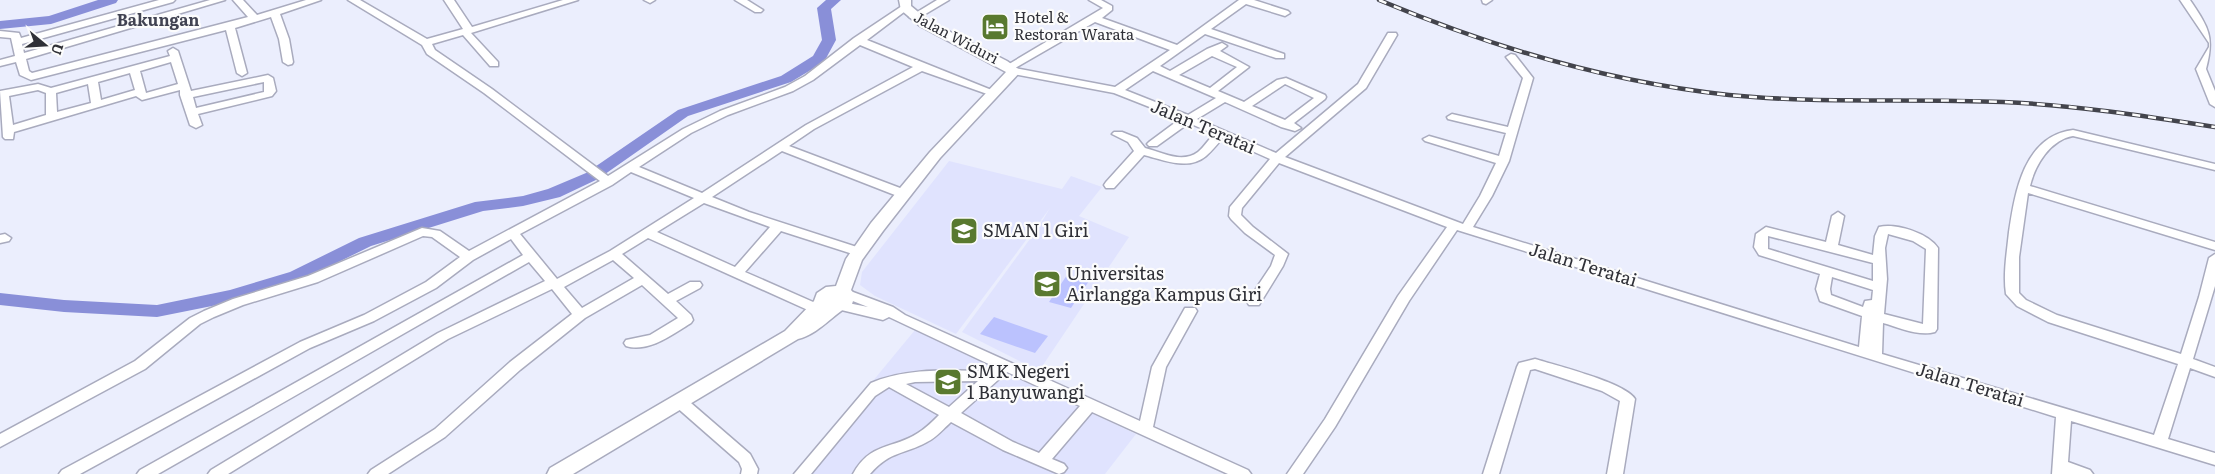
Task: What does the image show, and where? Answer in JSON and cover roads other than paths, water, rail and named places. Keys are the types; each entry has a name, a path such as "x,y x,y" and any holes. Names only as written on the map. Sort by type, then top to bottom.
{"main road":[{"name":"Jalan Widuri","path":"905,3 914,17 955,40 990,55 1012,69"},
{"path":"557,474 679,400 820,320 856,256 935,155 994,92 1012,69"}],"street":[{"path":"18,42 170,0"},
{"path":"0,64 220,0"},
{"path":"238,0 255,19"},
{"path":"0,34 14,34 18,42 25,75 31,77 230,26 316,0"},
{"path":"353,0 426,43 431,52 488,91 604,180"},
{"path":"449,0 467,31 494,64"},
{"path":"426,43 574,0"},
{"path":"914,17 944,0"},
{"path":"1117,91 1244,0 1285,13"},
{"path":"2186,0 2214,43 2214,47 2201,69 2215,103"},
{"path":"745,1 758,10"},
{"path":"1012,69 1108,10 1108,6 1103,1"},
{"path":"67,474 305,345 369,318 423,289 449,274 468,257 513,234 604,180 631,168 697,126 724,113 789,90 809,78 905,3"},
{"path":"275,13 284,39 288,62"},
{"path":"1093,18 1178,49"},
{"path":"230,26 242,73"},
{"path":"1203,30 1280,56"},
{"path":"1254,302 1277,266 1282,254 1249,230 1235,216 1236,208 1276,159 1362,86 1392,35"},
{"path":"858,40 921,66 994,92"},
{"path":"1172,74 1222,46"},
{"path":"1154,144 1218,94 1244,67 1211,51"},
{"path":"140,92 52,118 9,134 3,116 2,94 38,87 51,91 134,68 173,53 196,125"},
{"path":"1295,474 1330,422 1403,299 1486,196 1503,161 1528,78 1527,74 1511,57"},
{"path":"216,474 443,336 554,285 614,254 703,198 780,146 844,107 921,66"},
{"path":"1152,67 1172,74 1290,127 1322,98 1286,81 1281,82 1245,106"},
{"path":"134,68 141,96 144,97 268,78 271,91 268,94 191,112"},
{"name":"Jalan Teratai","path":"1012,69 1117,91 1276,159 1382,200 1460,227 1870,355 2215,459"},
{"path":"92,80 97,105"},
{"path":"51,91 52,118"},
{"path":"1452,117 1512,131"},
{"path":"2215,168 2076,133 2066,133 2053,140 2038,155 2022,188 2016,224 2012,285 2012,290 2016,297 2037,311 2055,319 2215,372"},
{"path":"1118,134 1132,140 1136,148 1141,151 1180,161 1191,160 1200,155 1221,134"},
{"path":"1429,139 1503,161"},
{"path":"780,146 904,194"},
{"path":"1110,185 1141,151"},
{"path":"631,168 745,215 779,225 856,256"},
{"path":"2022,188 2215,246"},
{"path":"1831,248 1838,216"},
{"path":"737,273 779,225"},
{"path":"1827,273 1823,289 1825,298 1873,314 1930,329 1932,248 1927,242 1919,238 1889,229 1883,230 1875,286 1873,314 1870,355"},
{"path":"1875,286 1827,273 1763,252 1760,250 1762,234 1766,230 1831,248 1878,266"},
{"path":"0,441 140,364 195,321 222,307 312,279 422,232 436,234 468,257"},
{"path":"648,233 737,273 900,318 1234,472"},
{"path":"513,234 580,315"},
{"path":"614,254 686,318 686,320 654,338 631,343"},
{"path":"144,474 530,256"},
{"path":"2160,441 2206,297 2215,258"},
{"path":"376,474 440,433 514,366 580,315 643,279"},
{"path":"666,301 695,285"},
{"path":"1146,430 1160,367 1190,311"},
{"path":"1491,474 1524,367 1535,364 1607,387 1626,397 1628,400 1615,474"},
{"path":"860,474 876,458 890,450 923,438 1005,366"},
{"path":"802,474 870,392 889,382 915,377 994,376"},
{"path":"889,382 1008,446 1059,468"},
{"path":"679,400 745,458 750,469 749,474"},
{"path":"1042,460 1090,404"},
{"path":"2064,412 2060,469 2085,474"}],"waterway":[{"path":"0,25 51,20 111,0"},
{"path":"0,299 64,306 157,311 232,296 296,276 365,242 481,206 523,201 554,193 592,176 683,113 786,79 819,59 829,40 824,8 834,0"}],"railway":[{"path":"1379,0 1464,33 1551,60 1595,72 1684,89 1763,98 2030,103 2215,127"}],"place":[{"name":"Hotel & Restoran Warata","path":"995,27"},
{"name":"SMAN 1 Giri","path":"964,231"},
{"name":"Universitas Airlangga Kampus Giri","path":"1047,284"},
{"name":"SMK Negeri 1 Banyuwangi","path":"948,382"}],"district":[{"name":"Bakungan","path":"158,20"}]}
